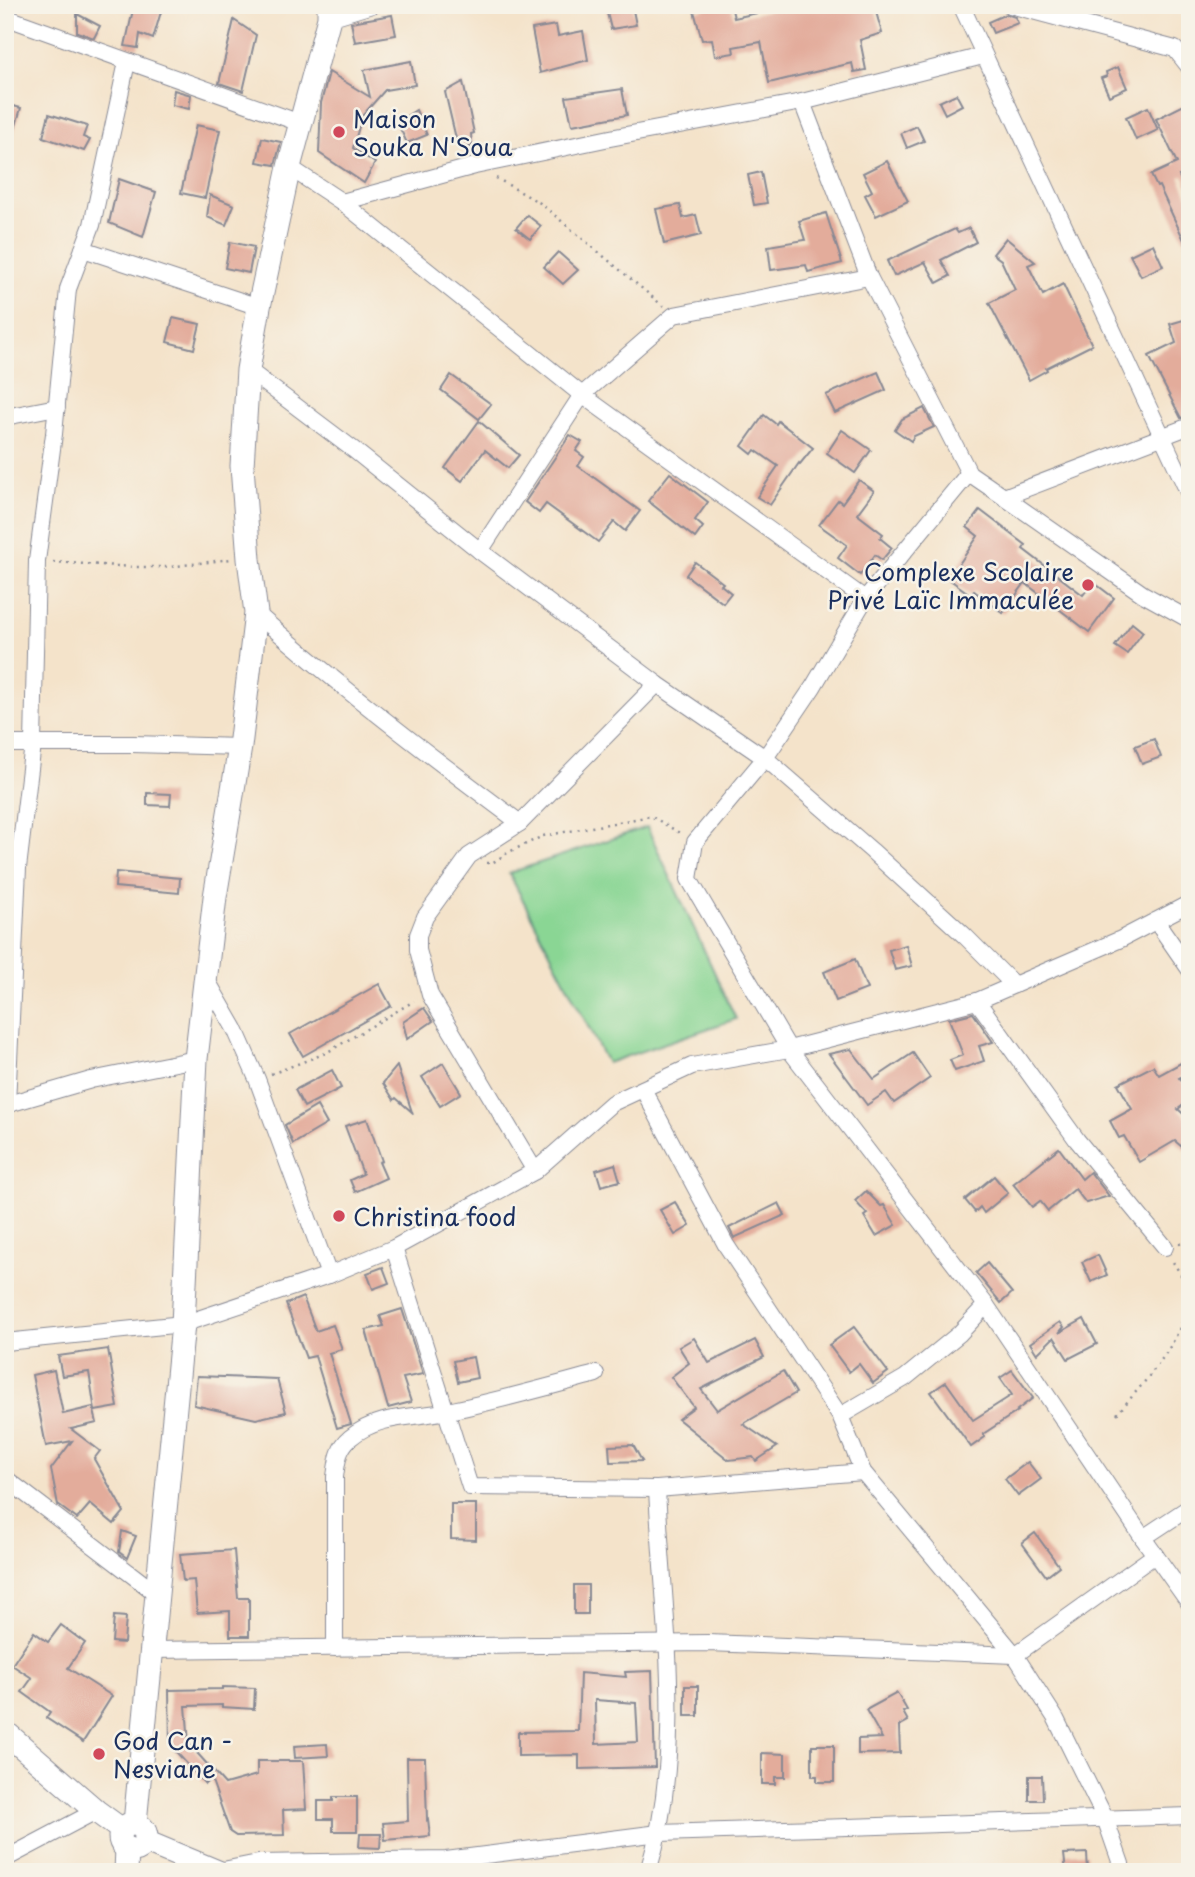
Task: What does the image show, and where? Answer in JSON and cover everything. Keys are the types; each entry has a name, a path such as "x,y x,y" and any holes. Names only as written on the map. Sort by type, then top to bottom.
{"street":[{"path":"126,1872 152,1650 183,1324 196,1059 215,897 240,747 256,613 242,466 248,370 289,167 329,11 372,5"},
{"path":"961,5 1190,496"},
{"path":"1010,5 1175,48 1190,68"},
{"path":"5,17 300,123"},
{"path":"342,202 475,166 802,102 983,56"},
{"path":"127,62 96,208 68,289 57,407 37,561 33,744 18,868 6,1104 91,1080 196,1059"},
{"path":"802,102 869,277 968,473 1143,594 1190,620"},
{"path":"289,167 342,202 582,395 865,599"},
{"path":"83,249 259,307"},
{"path":"480,551 582,395 674,315 869,277"},
{"path":"248,370 354,450 480,551 657,684 765,758 913,889 1014,985"},
{"path":"5,417 57,407"},
{"path":"1004,497 1190,426"},
{"path":"968,473 865,599 813,687 765,758 695,842 689,879 789,1049 986,1305 1154,1555 1190,1604"},
{"path":"256,613 316,666 410,741 520,823"},
{"path":"535,1171 430,995 418,950 418,935 425,917 469,856 520,823 657,684"},
{"path":"5,744 240,747"},
{"path":"5,1342 183,1324 329,1275 394,1248 535,1171 612,1103 692,1066 789,1049 977,1001 1121,939 1190,903"},
{"path":"1156,921 1190,970"},
{"path":"205,977 235,1029 257,1079 329,1275"},
{"path":"977,1001 1077,1140 1165,1247"},
{"path":"643,1089 726,1245 840,1416 863,1472 1015,1655 1056,1719 1105,1818 1122,1872"},
{"path":"394,1248 470,1487 657,1489 863,1472"},
{"path":"840,1416 905,1378 959,1334 986,1305"},
{"path":"335,1648 335,1477 339,1453 348,1439 394,1417 447,1412 596,1374"},
{"path":"5,1478 157,1594"},
{"path":"648,1872 659,1833 669,1732 669,1644 660,1558 657,1489"},
{"path":"1143,1538 1190,1507"},
{"path":"152,1650 669,1644 1015,1655 1154,1555"},
{"path":"5,1732 96,1811 132,1836 218,1872 258,1863 445,1866 659,1833 1190,1816"},
{"path":"5,1859 96,1811"}],"path":[{"path":"475,166 540,203 674,315"},
{"path":"37,561 134,567 249,559"},
{"path":"469,856 492,863 543,836 651,816 695,842"},
{"path":"257,1079 327,1054 408,1003 430,995"},
{"path":"1117,1413 1154,1371 1177,1337 1186,1316 1186,1286 1165,1247 1190,1241"}],"green space":[{"path":"647,827 736,1019 607,1063 509,873"}],"building":[{"path":"134,5 163,5 153,39 140,34 138,48 125,46"},
{"path":"605,5 632,5 636,25 611,29"},
{"path":"707,5 731,5 734,18 794,5 874,5 882,33 860,40 866,70 854,72 852,63 769,83 761,42 733,47 734,53 715,56 712,39 702,40 694,11 707,8"},
{"path":"77,14 100,26 94,38 77,32"},
{"path":"1006,14 1015,17 1018,23 993,33 988,22"},
{"path":"392,15 396,35 355,42 351,22"},
{"path":"234,20 256,35 243,91 219,83"},
{"path":"556,25 558,36 583,31 588,60 540,73 532,29"},
{"name":"Maison Souka N'Soua","path":"411,61 415,85 385,90 362,116 353,148 375,163 364,183 319,153 321,103 329,72 370,97 364,70"},
{"path":"1118,67 1127,88 1109,96 1101,78 1107,76 1106,72"},
{"path":"463,82 474,133 471,134 472,147 458,147 445,92"},
{"path":"622,89 627,115 572,125 566,97"},
{"path":"174,90 191,95 189,109 172,105"},
{"path":"956,94 962,105 945,114 939,102"},
{"path":"1190,102 1190,190 1183,175 1179,176 1190,200 1190,253 1159,186 1157,187 1151,175 1177,163 1156,119"},
{"path":"5,104 21,108 9,150 5,150"},
{"path":"1148,107 1158,130 1136,140 1126,117"},
{"path":"416,110 427,135 407,143 397,122"},
{"path":"49,114 87,126 83,137 90,140 84,151 43,137"},
{"path":"196,125 220,130 205,198 181,193"},
{"path":"917,126 924,141 907,148 901,133"},
{"path":"262,138 281,142 275,165 257,162"},
{"path":"887,161 908,201 876,216 865,195 872,191 863,173"},
{"path":"761,172 767,203 754,205 748,175"},
{"path":"119,179 156,192 143,237 109,223"},
{"path":"210,195 234,205 226,225 207,217"},
{"path":"680,205 683,218 696,215 701,235 664,244 656,209"},
{"path":"826,213 842,263 808,272 806,265 771,270 768,246 805,240 799,221"},
{"path":"527,215 541,226 530,239 516,228"},
{"path":"969,228 976,242 941,260 950,276 937,283 925,262 894,276 887,261 955,229 958,233"},
{"path":"1006,238 1035,262 1028,265 1043,295 1063,284 1092,345 1046,368 1047,370 1029,380 989,303 1015,290 1001,260 993,254"},
{"path":"230,242 254,247 249,273 225,268"},
{"path":"1153,244 1163,266 1141,276 1130,255"},
{"path":"558,252 578,270 563,284 544,267"},
{"path":"173,318 200,324 194,349 167,342"},
{"path":"1190,318 1190,416 1181,418 1149,356 1176,343 1170,324"},
{"path":"878,372 886,390 835,413 826,395"},
{"path":"451,375 491,404 479,419 441,390"},
{"path":"924,408 934,427 914,436 911,441 895,430 902,419"},
{"path":"764,415 776,424 778,421 813,448 799,463 770,505 757,497 778,466 755,450 752,454 742,446"},
{"path":"479,421 519,455 508,468 485,450 462,481 445,468"},
{"path":"842,430 871,450 855,473 827,453"},
{"path":"570,435 582,442 576,451 584,457 578,466 640,511 625,531 614,522 598,542 546,504 539,513 525,502"},
{"path":"670,473 708,502 695,520 703,527 695,538 648,501"},
{"path":"859,480 874,491 857,514 883,534 880,538 892,548 882,560 875,555 860,575 838,558 847,545 819,525 838,500 842,503"},
{"path":"980,510 1026,545 1023,549 1083,595 1093,582 1114,598 1089,632 1025,583 1003,613 974,591 971,595 949,579 978,536 967,527"},
{"path":"695,562 723,583 721,585 731,593 723,603 686,575"},
{"path":"1132,623 1143,632 1127,654 1115,646"},
{"path":"1154,739 1161,757 1142,764 1135,746"},
{"path":"147,793 171,794 170,806 147,805"},
{"path":"116,872 180,878 179,893 115,887"},
{"path":"906,945 912,966 895,970 889,950"},
{"path":"855,959 867,989 836,1001 824,972"},
{"path":"379,984 391,1006 303,1056 290,1034"},
{"path":"424,1008 433,1021 407,1039 403,1022"},
{"path":"973,1013 993,1042 979,1046 984,1061 955,1071 950,1060 963,1055 949,1019"},
{"path":"851,1049 874,1079 913,1053 930,1078 894,1103 886,1092 867,1105 829,1054"},
{"path":"1190,1058 1190,1072 1179,1078 1190,1091 1190,1100 1178,1109 1190,1120 1190,1154 1175,1141 1139,1162 1124,1136 1119,1138 1110,1121 1132,1109 1118,1084 1153,1066 1159,1075"},
{"path":"443,1063 461,1093 440,1106 422,1077"},
{"path":"397,1066 412,1112 396,1098 394,1100 383,1083"},
{"path":"332,1070 341,1088 304,1107 295,1090"},
{"path":"317,1106 327,1124 293,1144 285,1125"},
{"path":"367,1119 386,1178 355,1192 350,1180 363,1174 345,1126"},
{"path":"1059,1148 1082,1179 1090,1172 1109,1196 1086,1203 1075,1189 1048,1211 1040,1201 1032,1207 1013,1184"},
{"path":"615,1164 620,1181 601,1186 596,1170"},
{"path":"994,1176 1008,1193 984,1213 980,1207 975,1212 965,1200"},
{"path":"866,1191 881,1206 884,1205 896,1225 876,1236 864,1216 867,1214 855,1201"},
{"path":"675,1202 690,1226 675,1235 660,1210"},
{"path":"779,1203 785,1215 734,1238 729,1228"},
{"path":"1098,1255 1107,1275 1091,1282 1082,1262"},
{"path":"987,1263 1012,1293 1001,1303 976,1273"},
{"path":"383,1267 389,1283 373,1289 367,1273"},
{"path":"303,1297 316,1331 333,1325 342,1349 329,1353 351,1424 337,1428 315,1356 306,1358 286,1304"},
{"path":"402,1309 423,1374 403,1378 411,1402 388,1408 366,1330 384,1326 380,1316"},
{"path":"1084,1319 1097,1344 1068,1359 1054,1337 1037,1354 1030,1343 1060,1322 1064,1327 1059,1333"},
{"path":"854,1327 888,1372 873,1383 859,1364 849,1372 829,1345"},
{"path":"694,1338 709,1363 755,1340 764,1357 701,1389 717,1410 783,1371 796,1393 743,1424 777,1447 756,1461 753,1457 729,1460 678,1419 694,1407 671,1377 689,1363 679,1347"},
{"path":"108,1349 118,1407 95,1411 89,1372 62,1376 58,1356"},
{"path":"473,1357 477,1378 458,1382 453,1361"},
{"path":"54,1370 63,1414 93,1407 97,1423 71,1429 100,1451 94,1459 124,1512 114,1524 90,1504 77,1519 58,1505 51,1469 72,1441 46,1446 32,1375"},
{"path":"1012,1370 1033,1398 983,1434 985,1437 971,1447 931,1392 946,1382 973,1420 1012,1395 1000,1378"},
{"path":"197,1376 277,1379 286,1412 256,1419 194,1405"},
{"path":"633,1445 642,1461 610,1462 609,1446"},
{"path":"1028,1462 1041,1479 1018,1496 1005,1479"},
{"path":"451,1504 476,1504 476,1540 451,1539"},
{"path":"122,1531 136,1536 127,1558 119,1552"},
{"path":"1035,1533 1059,1566 1046,1576 1022,1543"},
{"path":"234,1550 238,1598 249,1598 249,1636 230,1636 230,1611 197,1613 194,1580 183,1581 180,1554"},
{"path":"574,1585 588,1585 588,1614 574,1614"},
{"path":"114,1616 126,1617 124,1643 112,1642"},
{"path":"61,1625 85,1643 68,1668 112,1696 83,1742 46,1718 50,1712 22,1692 32,1678 12,1665 34,1632 48,1642"},
{"path":"652,1671 655,1767 579,1769 579,1755 518,1756 518,1732 578,1731 580,1673 626,1677 625,1672","holes":["595,1700 636,1703 638,1742 596,1744"]},
{"path":"685,1686 698,1686 698,1716 685,1716"},
{"path":"255,1688 254,1709 222,1705 186,1706 189,1744 225,1784 257,1775 257,1761 303,1761 306,1809 283,1810 284,1835 236,1836 230,1832 211,1778 205,1784 170,1745 169,1690"},
{"path":"897,1693 907,1710 903,1712 908,1721 899,1726 900,1753 858,1754 858,1739 882,1738 866,1710"},
{"path":"327,1744 328,1756 295,1758 294,1746"},
{"path":"812,1745 834,1745 834,1782 817,1782 817,1776 812,1776"},
{"path":"762,1753 785,1754 785,1777 775,1777 775,1784 762,1784"},
{"path":"407,1758 425,1758 430,1836 385,1840 383,1823 408,1821"},
{"path":"1029,1776 1042,1776 1043,1800 1029,1800"},
{"path":"333,1797 357,1797 357,1831 333,1831 333,1819 318,1819 318,1801 333,1801"},
{"path":"360,1834 381,1834 380,1848 359,1847"},
{"path":"1087,1853 1088,1872 1066,1872 1064,1854"}],"place":[{"name":"Maison Souka N'Soua","path":"339,132"},
{"name":"Complexe Scolaire Privé Laïc Immaculée","path":"1088,585"},
{"name":"Christina food","path":"339,1216"},
{"name":"God Can - Nesviane","path":"99,1754"}]}
